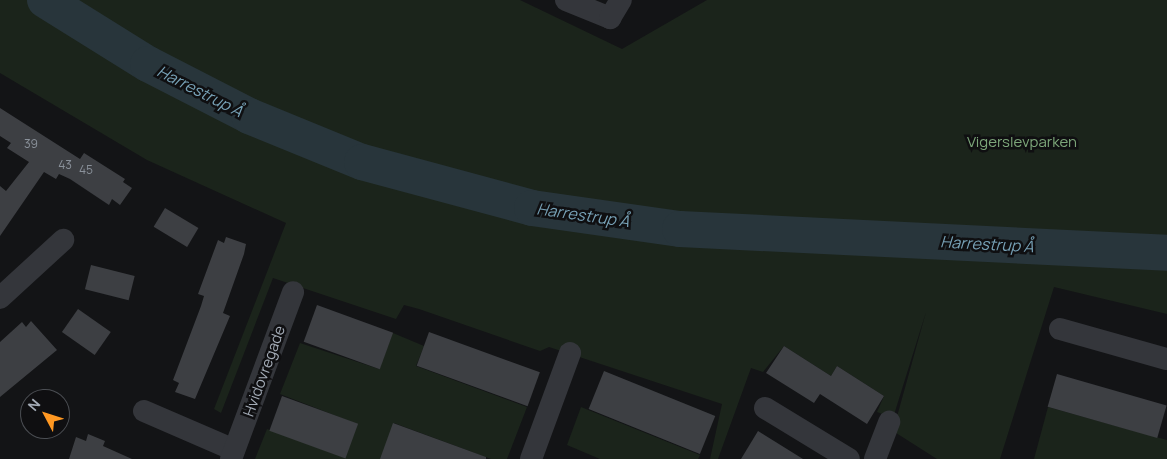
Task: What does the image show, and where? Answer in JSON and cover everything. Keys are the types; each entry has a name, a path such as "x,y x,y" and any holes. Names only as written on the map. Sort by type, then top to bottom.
{"street":[{"path":"566,0 616,9"},
{"path":"0,298 63,240"},
{"name":"Hvidovregade","path":"144,412 232,454 293,292"},
{"path":"1060,329 1167,359"},
{"path":"531,459 570,353"},
{"path":"765,408 849,459"},
{"path":"875,459 889,422"}],"green space":[{"name":"Vigerslevparken","path":"0,0 520,0 622,49 707,0 1167,0 1167,314 1054,287 1000,459 937,459 893,431 926,312 893,418 877,412 884,396 837,366 831,376 784,346 763,372 751,368 718,459 710,459 722,404 549,347 540,351 419,309 404,305 396,319 273,278 221,413 214,409 286,223 147,160 0,73"},
{"path":"393,333 424,346 416,366 527,407 507,459 491,459 394,423 389,459 255,459 267,429 345,458 357,424 280,394 300,343 379,369"},
{"path":"581,407 700,455 698,459 600,459 567,445"},
{"path":"1048,407 1167,440 1167,459 1034,459"}],"building":[{"path":"0,108 80,159 84,153 125,179 123,182 132,188 120,205 112,199 109,205 70,179 59,174 56,179 44,172 0,236 0,186 6,191 29,162 7,148 11,143 0,136"},
{"path":"165,208 198,228 187,247 154,227"},
{"path":"226,237 246,244 223,313 230,316 195,399 175,392 179,383 173,380 201,306 204,296 198,294 218,240 224,243"},
{"path":"91,265 135,276 129,300 85,289"},
{"path":"317,305 393,333 380,369 304,342"},
{"path":"78,309 111,332 95,355 62,332"},
{"path":"31,321 57,350 0,397 0,342 22,322 26,327"},
{"path":"429,332 540,372 528,406 417,366"},
{"path":"784,346 831,376 837,366 884,396 867,424 820,394 814,403 766,373"},
{"path":"604,371 715,416 700,454 589,409"},
{"path":"1057,374 1167,405 1157,438 1048,407"},
{"path":"282,396 358,424 345,458 269,431"},
{"path":"393,423 486,457 486,459 380,459"},
{"path":"758,431 803,459 741,459"},
{"path":"88,434 105,441 103,446 132,459 69,459 76,437 86,441"}],"waterway":[{"name":"Harrestrup Å","path":"45,0 148,64 249,116 362,162 532,208 680,229 1167,253"}]}
